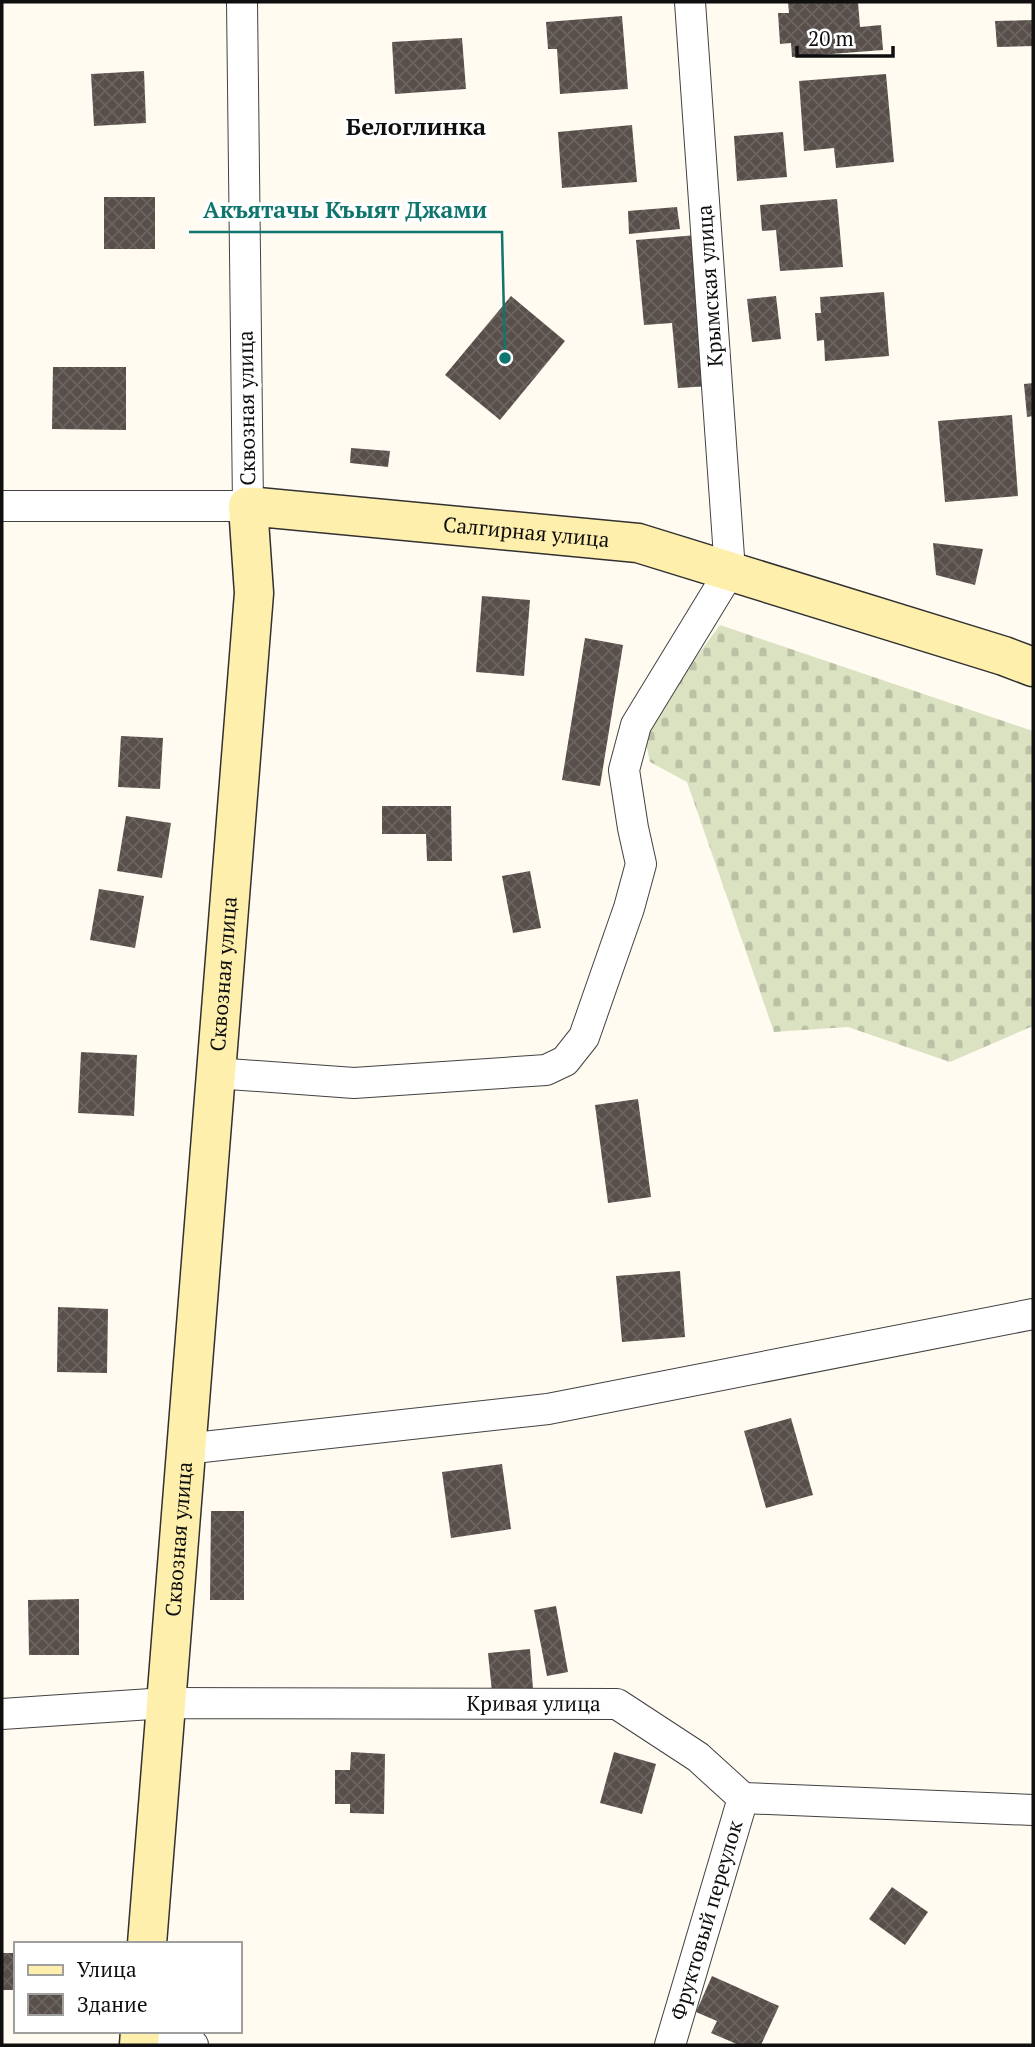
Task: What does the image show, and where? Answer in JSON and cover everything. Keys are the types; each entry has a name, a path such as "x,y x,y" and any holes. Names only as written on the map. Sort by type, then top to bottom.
{"main road":[{"name":"Салгирная улица","path":"248,506 638,542 1033,667"},
{"name":"Сквозная улица","path":"147,1942 254,593 248,506"}],"street":[{"name":"Сквозная улица","path":"242,2 248,506"},
{"name":"Крымская улица","path":"690,2 730,571"},
{"name":"Салгирная улица","path":"2,506 248,506"},
{"path":"215,1073 354,1083 546,1070 565,1061 584,1037 629,908 641,864 624,770 636,725 730,571"},
{"path":"186,1449 548,1409 1033,1314"},
{"name":"Кривая улица","path":"2,1714 166,1703 617,1703 698,1757 743,1798"},
{"path":"743,1798 1033,1810"},
{"name":"Фруктовый переулок","path":"670,2045 743,1798"},
{"path":"140,2036 193,2045"}],"green space":[{"path":"720,625 1033,731 1033,1026 950,1062 848,1027 774,1032 687,782 650,762 643,729"}],"building":[{"path":"788,2 858,2 860,27 881,25 883,50 792,57 791,43 780,44 778,13 789,13"},
{"path":"622,16 628,89 560,94 557,49 548,49 546,22"},
{"path":"1033,20 1033,46 997,47 995,21"},
{"path":"462,38 466,89 395,94 392,42"},
{"path":"144,71 146,123 94,126 91,74"},
{"path":"886,74 894,162 836,168 834,148 804,151 799,81"},
{"path":"632,125 637,182 562,188 558,132"},
{"path":"783,132 787,177 737,181 734,136"},
{"path":"104,197 155,197 155,249 104,249"},
{"path":"837,199 843,267 780,271 776,230 762,231 760,205"},
{"path":"677,207 680,229 629,234 628,211"},
{"path":"697,235 710,386 678,388 672,323 644,325 636,240"},
{"path":"884,292 889,356 825,361 824,340 817,341 815,313 821,313 820,297"},
{"path":"511,296 565,341 500,420 445,375"},
{"path":"776,296 781,339 752,342 747,299"},
{"path":"53,367 126,367 126,430 52,429"},
{"path":"1033,383 1033,416 1027,417 1024,384"},
{"path":"1012,415 1018,496 945,502 938,421"},
{"path":"351,448 390,451 388,467 350,463"},
{"path":"933,543 983,549 975,585 936,575"},
{"path":"482,596 530,600 524,676 476,672"},
{"path":"585,638 623,645 600,786 562,780"},
{"path":"121,736 163,738 160,789 118,787"},
{"path":"382,806 451,806 452,861 427,861 426,834 382,834"},
{"path":"126,816 171,823 162,878 117,871"},
{"path":"530,871 541,928 513,933 502,876"},
{"path":"99,889 144,896 135,948 90,940"},
{"path":"81,1052 137,1055 134,1116 78,1113"},
{"path":"638,1099 651,1197 608,1203 595,1105"},
{"path":"680,1271 685,1337 622,1342 616,1276"},
{"path":"58,1307 108,1309 107,1373 57,1372"},
{"path":"791,1418 813,1495 766,1508 744,1431"},
{"path":"502,1464 511,1529 451,1538 442,1472"},
{"path":"211,1511 244,1511 244,1600 210,1600"},
{"path":"79,1599 79,1655 29,1655 28,1600"},
{"path":"556,1606 568,1672 547,1676 534,1610"},
{"path":"530,1649 533,1689 492,1692 488,1653"},
{"path":"351,1752 385,1754 384,1814 350,1813 350,1804 335,1804 335,1770 350,1770"},
{"path":"614,1752 656,1764 642,1814 600,1803"},
{"path":"892,1887 928,1912 905,1945 869,1919"},
{"path":"2,1953 13,1953 13,1990 2,1990"},
{"path":"712,1976 779,2006 761,2045 739,2045 711,2033 717,2021 696,2012"}],"place":[{"name":"Акъятачы Къыят Джами","path":"505,358"}],"district":[{"name":"Белоглинка","path":"416,127"}]}
